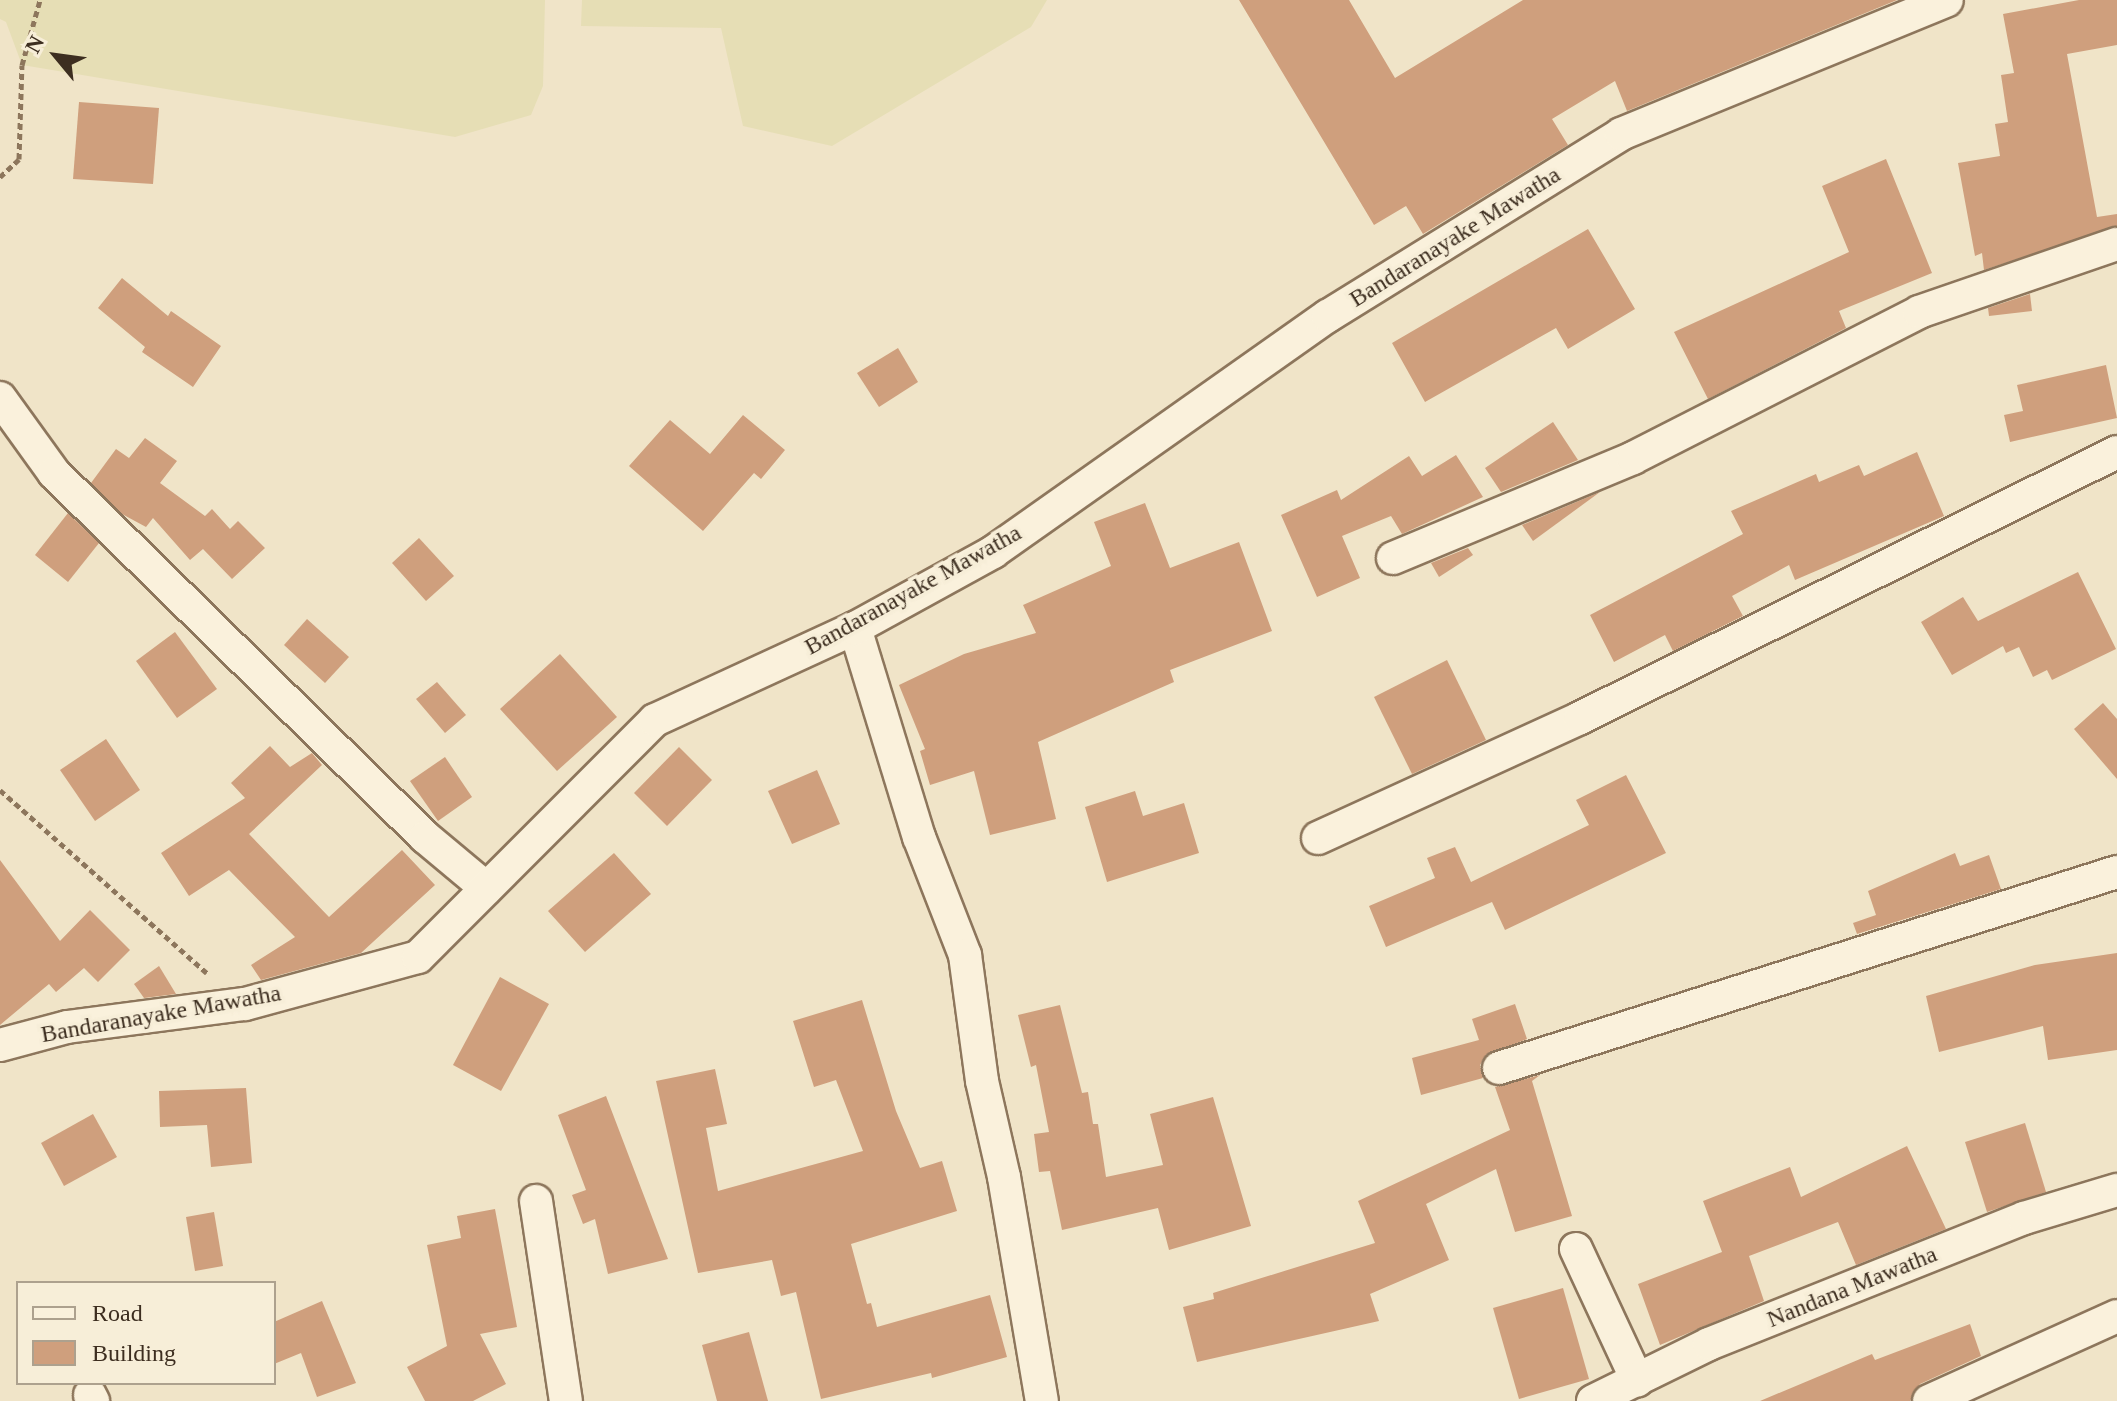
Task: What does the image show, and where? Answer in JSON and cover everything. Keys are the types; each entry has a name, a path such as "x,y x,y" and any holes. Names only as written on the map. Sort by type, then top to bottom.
{"street":[{"name":"Bandaranayake Mawatha","path":"0,1045 67,1027 245,1004 418,957 655,720 855,628 993,552 1328,316 1621,134 1947,0"},
{"path":"1393,558 1633,458 1919,312 2117,244"},
{"path":"0,398 54,473 425,837 486,888"},
{"path":"1318,838 1580,718 2117,452"},
{"path":"855,628 919,837 965,955 982,1081 1004,1177 1042,1401"},
{"path":"1499,1068 2117,872"},
{"name":"Nandana Mawatha","path":"1593,1401 1709,1344 2010,1224 2117,1190"},
{"path":"536,1201 566,1401"},
{"path":"1576,1249 1637,1380"},
{"path":"1929,1401 2117,1316"}],"path":[{"path":"0,177 19,159 22,65 40,0"},
{"path":"0,790 161,937 245,1004"}],"shaded area":[{"path":"0,0 545,0 543,86 531,115 455,137 22,65 6,22 0,19"},
{"path":"582,0 1047,0 1031,27 832,146 743,126 721,28 581,26"}],"building":[{"path":"1239,0 1349,0 1395,78 1523,0 1897,0 1627,111 1615,81 1552,119 1568,145 1423,234 1406,206 1374,225"},
{"path":"2079,0 2117,0 2117,45 2067,54 2097,217 2117,214 2117,226 1984,270 1982,253 1975,256 1958,163 2000,156 1995,124 2008,122 2001,75 2014,73 2003,14"},
{"path":"79,102 159,108 153,184 73,179"},
{"path":"1886,159 1932,273 1839,311 1846,328 1708,399 1674,332 1849,252 1822,186"},
{"path":"1588,229 1635,309 1568,349 1556,328 1425,402 1392,343"},
{"path":"122,278 168,316 171,311 221,346 193,387 142,352 145,347 98,308"},
{"path":"2030,294 2032,311 1989,316 1988,308"},
{"path":"898,348 918,382 879,407 857,373"},
{"path":"2106,365 2117,418 2010,442 2004,415 2023,411 2017,385"},
{"path":"743,415 785,450 761,479 754,473 703,531 629,466 670,420 710,454"},
{"path":"1553,422 1578,460 1501,492 1485,468"},
{"path":"145,438 177,461 160,483 205,516 212,509 230,529 238,521 265,548 232,579 203,549 190,560 153,518 146,527 122,514 91,483 116,449 129,458"},
{"path":"1917,452 1944,516 1795,580 1789,565 1732,596 1743,616 1673,651 1665,635 1614,662 1590,615 1743,534 1731,511 1816,474 1819,482 1859,465 1864,476"},
{"path":"1456,455 1483,497 1402,534 1391,516 1342,536 1360,578 1317,597 1281,515 1337,490 1341,500 1409,456 1422,476"},
{"path":"1600,492 1533,541 1522,525"},
{"path":"1145,503 1170,568 1239,542 1272,631 1170,670 1174,682 1038,742 1056,819 990,835 974,771 930,785 920,751 925,749 899,685 964,654 1036,633 1023,605 1111,566 1094,522"},
{"path":"68,513 99,543 68,582 35,555"},
{"path":"419,538 454,576 426,601 392,563"},
{"path":"1468,548 1473,555 1439,577 1431,563"},
{"path":"2078,572 2116,649 2052,680 2047,670 2033,677 2019,647 2006,653 2003,646 1952,675 1921,622 1963,597 1978,621"},
{"path":"307,619 349,657 325,683 284,645"},
{"path":"175,632 217,689 177,718 136,661"},
{"path":"560,654 617,717 557,771 500,709"},
{"path":"1447,660 1486,740 1412,774 1374,697"},
{"path":"437,682 466,715 445,733 416,699"},
{"path":"2103,703 2117,719 2117,779 2074,729"},
{"path":"106,739 140,790 95,821 60,770"},
{"path":"270,746 290,767 312,753 322,765 249,834 329,917 402,850 435,885 361,953 261,980 251,965 295,937 229,870 189,896 161,853 245,798 231,783"},
{"path":"679,747 712,780 667,826 634,793"},
{"path":"445,757 472,797 438,821 410,781"},
{"path":"817,770 840,824 792,844 768,791"},
{"path":"1626,775 1666,853 1505,930 1492,902 1386,947 1369,906 1435,878 1427,858 1455,847 1471,882 1589,825 1576,800"},
{"path":"1135,791 1143,816 1184,803 1199,853 1107,882 1085,807"},
{"path":"614,853 651,894 585,952 548,911"},
{"path":"1955,853 1960,866 1989,855 2001,889 1857,934 1853,923 1876,915 1868,891"},
{"path":"0,860 60,941 90,910 130,950 98,982 84,968 56,992 49,984 0,1025"},
{"path":"2117,953 2117,1050 2048,1060 2043,1026 1939,1052 1926,996 2035,965"},
{"path":"159,966 176,994 144,998 134,984"},
{"path":"500,977 549,1004 501,1091 453,1065"},
{"path":"862,1000 896,1111 920,1168 942,1161 957,1211 851,1244 867,1304 871,1303 877,1327 990,1295 1007,1357 932,1378 931,1373 821,1399 796,1292 781,1296 772,1260 698,1273 656,1081 715,1069 727,1124 706,1128 718,1191 863,1151 836,1080 814,1087 793,1021"},
{"path":"1515,1004 1527,1039 1486,1055 1480,1065 1483,1078 1421,1095 1412,1058 1479,1040 1472,1019"},
{"path":"1060,1005 1082,1093 1088,1092 1093,1124 1098,1124 1106,1177 1163,1165 1150,1114 1213,1097 1251,1226 1169,1250 1158,1208 1062,1230 1050,1171 1039,1172 1034,1134 1049,1132 1036,1065 1031,1067 1018,1015"},
{"path":"1540,1075 1532,1081 1572,1216 1515,1232 1496,1169 1426,1204 1449,1260 1370,1294 1379,1321 1197,1362 1183,1307 1214,1299 1213,1293 1375,1243 1358,1201 1510,1130 1495,1087"},
{"path":"246,1088 252,1163 211,1167 207,1125 160,1127 159,1091"},
{"path":"606,1096 668,1259 608,1274 595,1219 583,1224 572,1195 586,1190 558,1115"},
{"path":"93,1114 117,1157 64,1186 41,1143"},
{"path":"2025,1123 2046,1192 1987,1212 1965,1142"},
{"path":"1907,1146 1946,1229 1856,1265 1838,1222 1749,1256 1764,1301 1660,1345 1638,1284 1722,1252 1703,1201 1790,1167 1801,1197"},
{"path":"495,1209 517,1327 480,1334 506,1384 473,1401 425,1401 407,1367 447,1346 427,1245 461,1238 457,1216"},
{"path":"214,1212 223,1266 195,1271 186,1217"},
{"path":"1563,1288 1589,1379 1519,1399 1493,1308"},
{"path":"322,1301 356,1383 317,1397 301,1353 276,1363 276,1321"},
{"path":"1970,1324 1981,1356 1920,1384 1910,1401 1760,1401 1872,1354 1875,1360"},
{"path":"749,1332 768,1401 717,1401 702,1345"}]}
